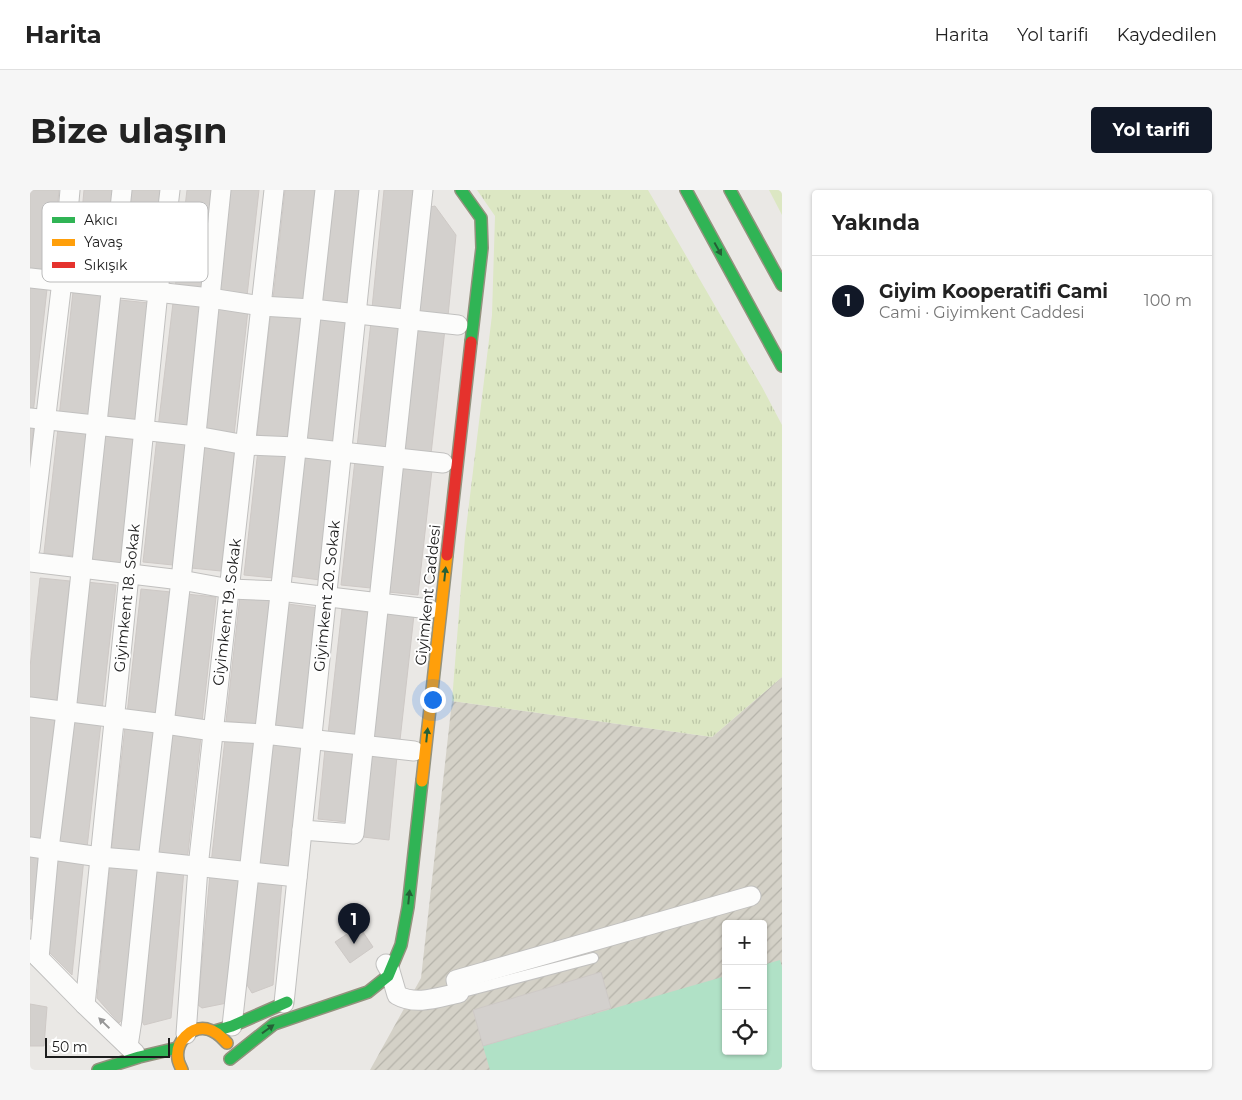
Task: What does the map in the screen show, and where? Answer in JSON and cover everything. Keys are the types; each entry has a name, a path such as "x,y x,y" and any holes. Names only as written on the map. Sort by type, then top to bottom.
{"main road":[{"name":"Giyimkent Caddesi","path":"384,966 401,945 408,907 482,248 481,218 461,190"},
{"path":"682,190 695,206"},
{"path":"686,190 782,366"},
{"path":"730,190 782,285"},
{"name":"Giyimkent Caddesi","path":"228,1066 274,1024 368,992 388,976 384,966 395,937 411,780"},
{"path":"182,1070 177,1057 182,1041 193,1030 223,1028 293,1000"},
{"path":"223,1028 222,1036 228,1044 230,1052 228,1066"},
{"path":"98,1070 133,1052 182,1041"}],"street":[{"path":"133,1052 132,1020 148,861 181,580 221,190"},
{"name":"Giyimkent 19. Sokak","path":"182,1041 198,867 274,190"},
{"path":"223,1028 249,872 325,190"},
{"name":"Giyimkent 20. Sokak","path":"293,1000 297,877 369,190"},
{"path":"302,830 354,834 423,190"},
{"path":"30,549 38,419 62,282"},
{"path":"70,282 210,298 261,306 312,309 458,325"},
{"path":"113,282 66,712 34,954 133,1052"},
{"name":"Giyimkent 18. Sokak","path":"85,1005 159,282"},
{"path":"38,419 196,436 246,445 296,447 444,463"},
{"path":"30,562 181,580 230,589 280,592 428,609"},
{"path":"30,708 114,717 213,731 264,734 414,751"},
{"path":"30,847 100,857 297,877"},
{"path":"384,966 397,995 403,999 420,1001 459,993 456,980 751,896"}],"lane":[{"path":"459,993 594,958"}],"shaded area":[{"path":"782,677 782,1070 370,1070 421,978 452,701 712,737"}],"green space":[{"path":"477,190 648,190 782,425 782,677 712,737 452,701 465,537 492,315 495,216"},
{"path":"769,190 782,190 782,215"},
{"path":"780,960 782,967 782,1070 490,1070 483,1046 722,977 722,1055 767,1055 767,964"}],"building":[{"path":"30,190 59,190 58,202 42,202 42,274 30,273"},
{"path":"84,190 115,190 114,202 83,202"},
{"path":"130,190 161,190 160,202 129,202"},
{"path":"187,190 217,190 208,266 208,202 186,202"},
{"path":"228,190 259,190 247,296 217,292"},
{"path":"285,190 316,190 303,303 273,299"},
{"path":"330,190 360,190 347,305 317,302"},
{"path":"384,190 414,190 403,310 372,308"},
{"path":"435,206 456,235 448,316 419,313 430,207"},
{"path":"120,282 150,282 149,289 120,286"},
{"path":"176,282 206,282 205,292 175,289"},
{"path":"30,287 47,289 33,414 30,414"},
{"path":"73,292 103,295 89,420 59,417"},
{"path":"120,300 149,303 135,428 105,425"},
{"path":"173,303 202,306 188,431 158,428"},
{"path":"218,306 248,310 234,435 204,431"},
{"path":"271,310 301,314 287,439 257,435"},
{"path":"318,315 348,319 334,443 304,440"},
{"path":"371,322 401,325 387,450 357,447"},
{"path":"415,326 445,329 431,454 401,451"},
{"path":"30,425 34,425 30,463"},
{"path":"58,428 88,432 74,556 44,553"},
{"path":"105,436 135,440 121,565 91,561"},
{"path":"157,437 187,440 173,565 143,562"},
{"path":"205,443 235,446 221,571 191,568"},
{"path":"258,450 288,453 274,578 244,575"},
{"path":"304,452 334,455 320,580 290,576"},
{"path":"355,460 385,463 371,588 341,585"},
{"path":"402,467 432,470 418,595 388,592"},
{"path":"40,578 70,581 56,706 30,703 30,667"},
{"path":"86,582 116,585 102,710 72,707"},
{"path":"141,589 171,592 157,717 127,714"},
{"path":"186,594 216,597 202,722 172,719"},
{"path":"240,596 270,599 256,724 226,721"},
{"path":"288,604 318,608 304,733 274,729"},
{"path":"342,609 372,613 358,738 328,734"},
{"path":"384,612 414,615 400,740 370,737"},
{"path":"30,714 55,717 41,842 30,841"},
{"path":"72,720 101,723 87,848 57,845"},
{"path":"125,727 155,731 141,855 111,852"},
{"path":"171,734 201,737 187,862 157,859"},
{"path":"225,739 255,743 241,868 211,864"},
{"path":"272,743 302,747 288,872 258,868"},
{"path":"325,749 353,752 346,822 318,819"},
{"path":"371,753 397,756 389,840 363,837"},
{"path":"30,852 40,853 34,919 30,919"},
{"path":"55,855 84,858 72,975 47,950"},
{"path":"110,862 141,864 126,1016 119,1023 97,998"},
{"path":"157,867 184,870 171,1018 144,1025 142,1021"},
{"path":"210,874 239,877 227,1003 202,1008 198,1005"},
{"path":"256,879 282,882 273,985 252,993 247,985"},
{"path":"359,926 373,947 350,963 335,942"},
{"path":"601,972 611,1008 483,1046 473,1010"},
{"path":"30,1004 47,1007 44,1046 30,1046"}],"traffic: fast":[{"path":"461,190 481,218 482,248 471,342"},
{"path":"686,190 782,366"},
{"path":"730,190 782,285"},
{"path":"230,1059 274,1024 368,992 388,976 401,945 408,907 422,781"},
{"path":"215,1031 232,1026 287,1002"},
{"path":"98,1070 139,1057 177,1048"}],"traffic: slow":[{"path":"422,781 447,555"},
{"path":"182,1070 178,1060 178,1053 185,1036 195,1030 207,1029 216,1033 227,1043"}],"traffic: jam":[{"path":"447,555 471,342"}],"place":[{"name":"Giyim Kooperatifi Cami","path":"354,944"}]}
